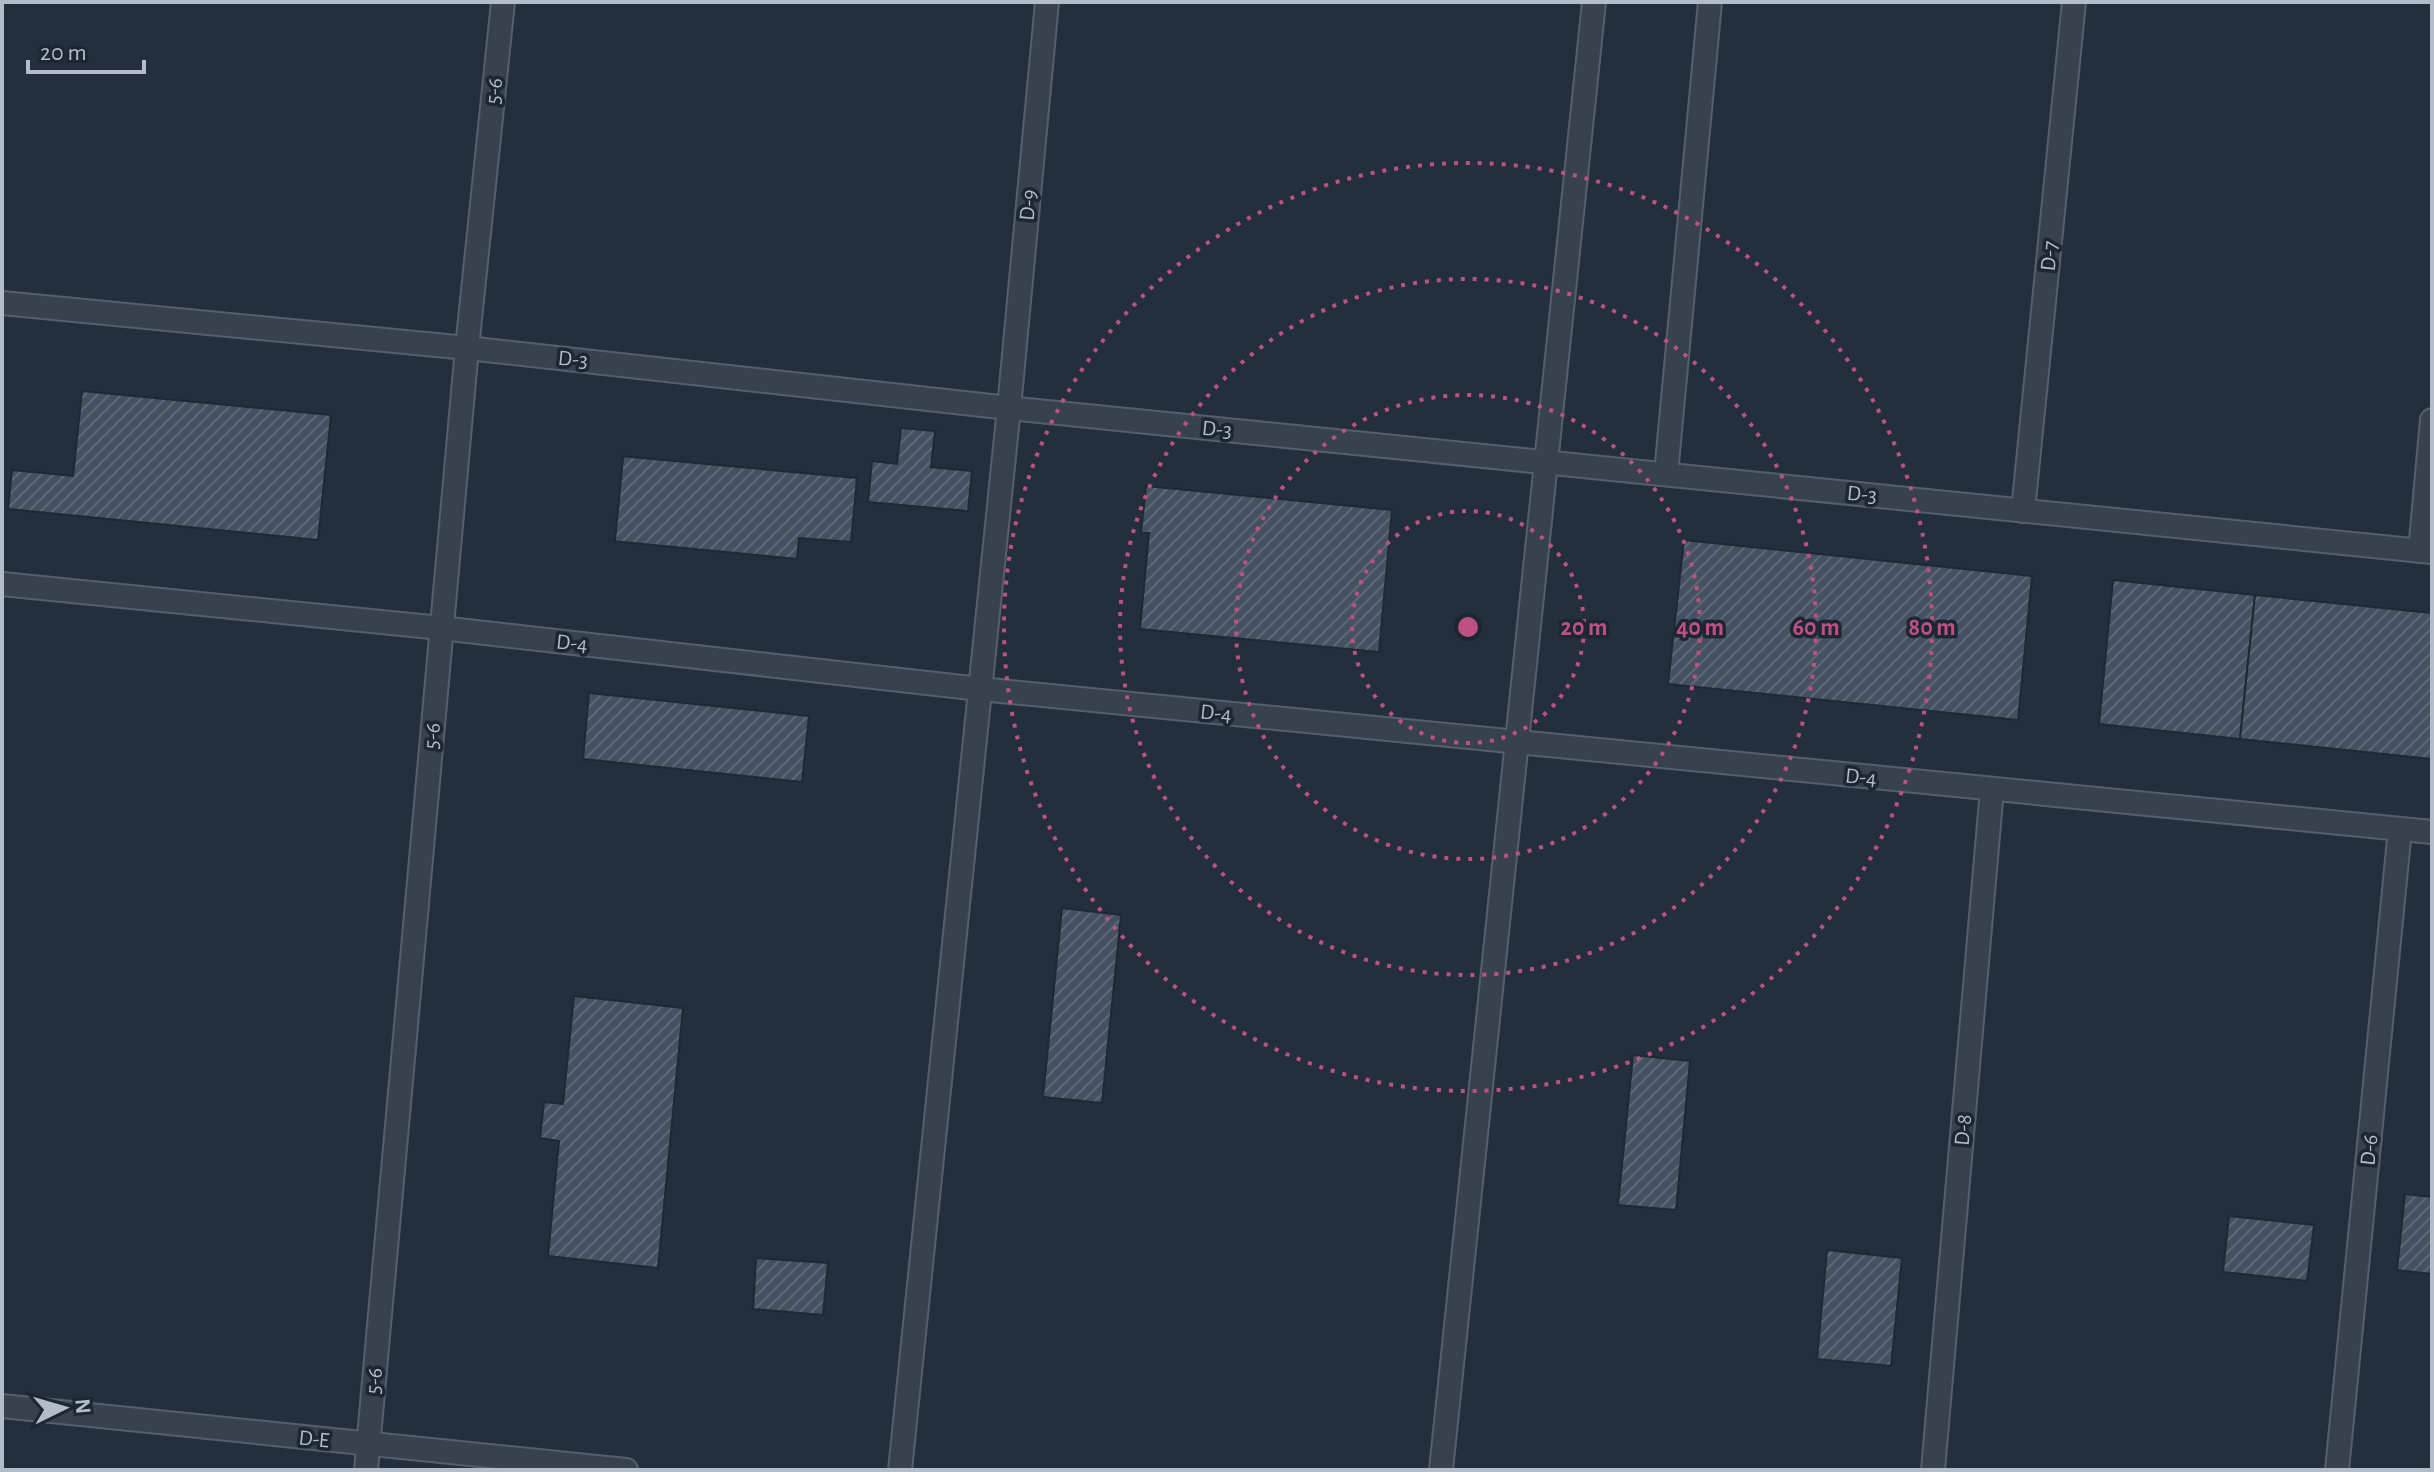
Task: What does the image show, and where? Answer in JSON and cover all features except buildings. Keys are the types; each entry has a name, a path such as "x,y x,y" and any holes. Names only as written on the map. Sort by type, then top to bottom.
{"lane":[{"name":"5-6","path":"366,1470 467,348 503,2"},
{"name":"D-9","path":"900,1470 1009,408 1047,2"},
{"path":"1441,1470 1594,2"},
{"path":"1666,474 1710,2"},
{"name":"D-7","path":"2023,511 2074,2"},
{"name":"D-3","path":"2,303 467,348 1009,408 2426,552"},
{"path":"2426,552 2432,420"},
{"name":"D-4","path":"2,584 441,628 980,689 2432,832"},
{"name":"D-8","path":"1933,1470 1992,789"},
{"name":"D-6","path":"2337,1470 2400,829"},
{"name":"D-E","path":"2,1406 626,1470"}]}
